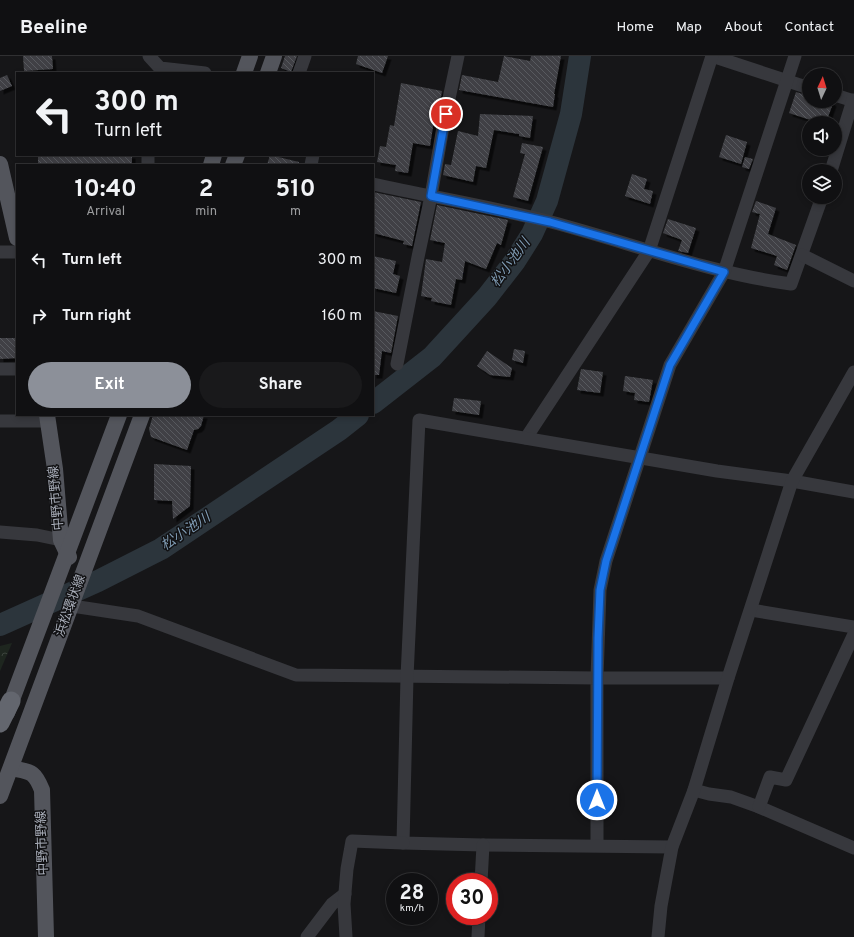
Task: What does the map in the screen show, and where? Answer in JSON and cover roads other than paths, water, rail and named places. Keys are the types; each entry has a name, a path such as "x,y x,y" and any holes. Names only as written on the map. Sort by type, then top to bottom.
{"highway":[{"path":"0,723 11,700"}],"main road":[{"path":"244,72 250,56"},
{"path":"268,72 274,56"},
{"path":"0,164 16,234"},
{"name":"浜松環状線","path":"0,732 54,587 64,547 118,416"},
{"name":"浜松環状線","path":"0,796 142,416"},
{"name":"中野市野線","path":"47,418 55,469 64,547"},
{"path":"64,547 83,574"},
{"name":"中野市野線","path":"11,768 30,772 37,779 42,790 46,937"}],"street":[{"path":"149,56 159,70 190,72"},
{"path":"300,72 305,56"},
{"path":"397,364 458,56"},
{"path":"526,438 649,251 712,56 802,86"},
{"path":"597,846 597,678 600,590 606,561 670,365 724,272 795,56"},
{"path":"833,164 854,101 842,97"},
{"path":"374,184 550,222 724,272 759,280 792,284 820,204"},
{"path":"0,252 16,252"},
{"path":"802,255 854,281"},
{"path":"0,369 16,369"},
{"path":"658,937 661,906 672,847 694,790 728,678 792,481 854,372"},
{"path":"0,421 47,418"},
{"path":"404,843 407,677 419,420 717,471 792,481 854,492"},
{"path":"0,532 37,535 64,547"},
{"path":"72,604 138,616 296,675 407,677 728,678"},
{"path":"750,610 854,627"},
{"path":"759,807 770,777 786,780 854,634"},
{"path":"694,790 731,797 759,807 854,848"},
{"path":"346,937 344,904 347,869 352,841 482,845 672,847"},
{"path":"480,873 482,845"},
{"path":"307,937 332,904 345,894"},
{"path":"478,937 479,925"}],"waterway":[{"name":"松小池川","path":"374,402 432,357 487,297 515,261 532,234 547,201 571,114 580,56"},
{"name":"松小池川","path":"0,625 98,581 161,549 339,430 357,416"}]}
